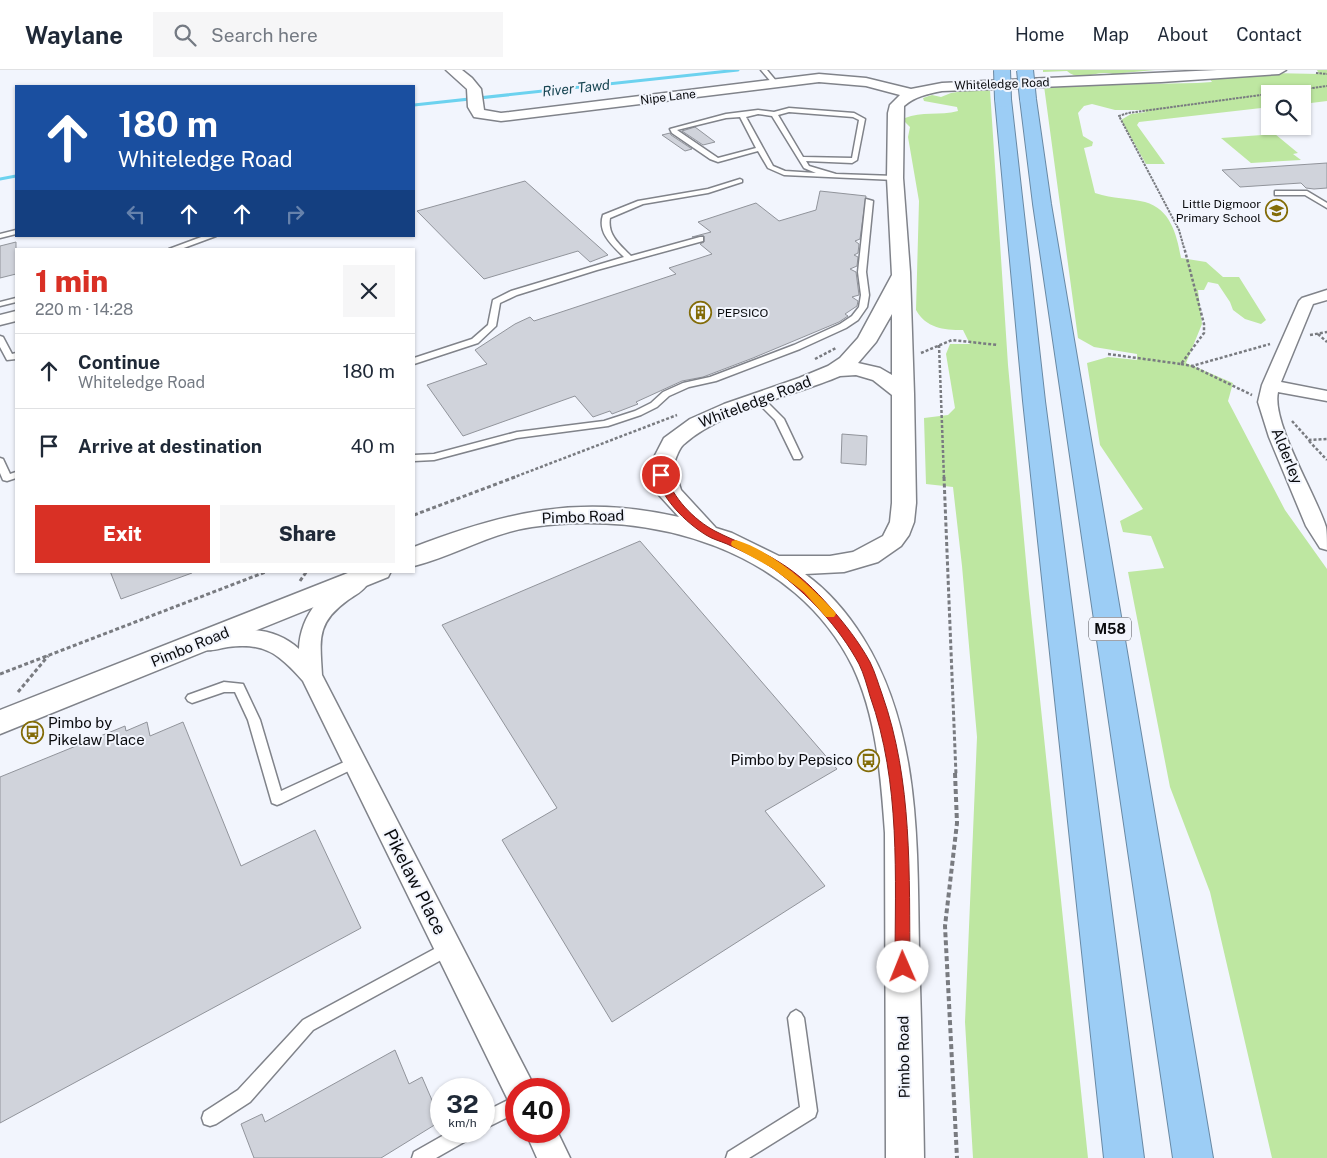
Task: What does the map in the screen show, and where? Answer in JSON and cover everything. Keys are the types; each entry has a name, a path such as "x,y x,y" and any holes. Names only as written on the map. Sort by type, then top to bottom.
{"highway":[{"name":"M58","path":"1002,70 1016,99 1042,204 1193,1158"},
{"name":"M58","path":"1026,70 1016,99 1034,401 1124,1158"}],"street":[{"name":"Nipe Lane","path":"453,70 470,84 476,99 475,107 479,114 507,116 819,78 849,78 877,83 912,94"},
{"name":"Whiteledge Road","path":"776,565 846,563 873,554 893,541 902,524 904,503 901,272 895,178 896,109 900,102 912,94 934,88 974,84 1152,79 1279,70"},
{"name":"Whiteledge Road","path":"710,533 682,510 668,492 661,475 662,459 670,445 683,432 706,420 835,370 868,342 901,272"},
{"path":"1267,402 1271,385 1307,301 1327,295"},
{"path":"0,320 15,316"},
{"path":"835,370 847,368 871,371 887,379 903,394"},
{"path":"1271,385 1292,391 1327,396"},
{"name":"Alderley","path":"1267,402 1278,437 1322,526 1327,543"},
{"name":"Pimbo Road","path":"415,557 471,534 500,526 560,515 625,515 666,522 710,533 731,542 776,565 808,590 831,614 856,648 875,688 892,751 901,833 905,1158"},
{"name":"Pimbo Road","path":"0,722 375,573"},
{"name":"Pikelaw Place","path":"311,675 310,639 314,618 339,595 376,573"},
{"name":"Pikelaw Place","path":"174,653 227,639 259,638 285,647 311,675 514,1078"},
{"path":"546,1143 554,1158"}],"lane":[{"path":"764,70 775,83"},
{"path":"760,149 718,160 712,158 674,132 673,129 726,116 758,112 774,114 789,110 854,115 862,119 855,159 852,161 801,159"},
{"path":"774,114 801,159 811,170 833,175"},
{"path":"744,115 743,117 770,168 784,172 895,178"},
{"path":"629,258 608,235 604,225 606,217 616,211 658,198 703,192 740,181"},
{"path":"1278,193 1307,193 1314,195 1327,206"},
{"path":"415,458 434,456 517,435 605,424 638,413 654,405 666,394 686,385 713,379 843,326 855,318 863,307 865,295 862,272 869,201"},
{"path":"0,236 15,232"},
{"path":"175,248 209,237"},
{"path":"415,361 475,341 492,326 496,302 514,294 629,258 700,239"},
{"path":"0,304 15,300"},
{"path":"0,339 10,358 15,356"},
{"path":"759,400 779,419 797,457"},
{"path":"0,461 7,478 15,475"},
{"path":"192,698 224,687 238,687 254,720 276,799 355,762"},
{"path":"210,1118 244,1096 308,1025 449,948"},
{"path":"734,1158 809,1111 796,1018"},
{"path":"420,1158 446,1143"}],"path":[{"path":"1316,73 1327,74"},
{"path":"1181,364 1204,332 1204,324 1178,230 1119,116 1128,113 1327,86"},
{"path":"1318,333 1327,342"},
{"path":"1192,366 1291,338"},
{"path":"915,355 952,340 998,345"},
{"path":"940,345 956,766 956,823 944,926 957,1158"},
{"path":"807,364 832,349 843,347"},
{"path":"1108,354 1192,366 1267,402 1284,411 1327,460"},
{"path":"415,515 678,414"},
{"path":"1309,440 1327,438"},
{"path":"0,674 263,573"},
{"path":"14,696 48,655"}],"green space":[{"path":"1043,70 1155,70 1123,73 1122,76 1101,73 1076,76 1067,71 1043,72"},
{"path":"1317,70 1327,70 1327,101 1311,103 1311,85 1261,85 1261,108 1139,122 1137,125 1165,164 1146,164 1121,120 1131,114 1146,112 1143,110 1115,110 1092,104 1084,106 1078,113 1083,136 1093,142 1092,146 1084,148 1095,193 1145,202 1161,211 1167,217 1175,232 1181,258 1206,262 1223,277 1239,277 1266,320 1261,324 1245,319 1233,310 1218,284 1208,282 1204,290 1198,290 1202,324 1186,363 1233,383 1228,401 1285,510 1327,569 1327,1158 1272,1158 1210,892 1170,787 1128,572 1164,568 1151,536 1123,532 1120,521 1143,509 1100,445 1087,363 1108,357 1137,360 1137,354 1094,347 1078,338 1044,86 1197,83 1212,82 1209,78 1247,77 1269,73 1319,74"},
{"path":"970,90 990,90 1008,365 1029,594 1088,1158 973,1158 965,1022 977,737 953,487 926,484 924,418 948,415 955,408 946,354 950,344 970,344 963,330 936,327 925,321 916,310 919,201 908,137 910,127 905,122 905,118 911,116 958,111 957,107 924,101 923,98 932,95 941,97 951,93"},
{"path":"1276,135 1298,153 1293,154 1301,160 1251,163 1221,138"}],"building":[{"path":"695,127 715,142 703,145 682,131"},
{"path":"670,133 692,149 685,151 662,135"},
{"path":"1327,163 1327,188 1314,189 1306,188 1301,183 1240,187 1222,170"},
{"path":"525,181 608,255 590,262 578,251 484,279 417,211"},
{"name":"PEPSICO","path":"820,191 866,196 860,239 855,241 859,244 858,253 854,255 858,257 857,266 850,269 856,272 859,295 852,297 858,301 857,306 845,314 848,316 839,322 703,377 682,381 636,402 638,404 612,414 610,411 593,417 575,396 463,436 427,385 487,364 475,350 515,324 530,317 534,321 676,274 669,268 712,254 700,244 704,242 704,236 692,237 711,232 698,222 756,203 779,221 816,210"},
{"path":"16,242 15,274 0,278 0,246"},
{"path":"842,434 867,436 866,465 841,463"},
{"path":"640,541 837,769 765,811 825,886 612,1022 502,840 557,808 442,625"},
{"path":"111,573 192,573 121,599"},
{"path":"147,722 150,736 183,722 241,866 315,830 361,928 0,1123 0,777 125,726 126,731"},
{"path":"395,1050 409,1084 422,1077 430,1096 430,1128 381,1158 254,1158 241,1124 262,1114 265,1122"}],"waterway":[{"name":"River Tawd","path":"415,105 738,70"},
{"name":"River Tawd","path":"0,179 15,176"}],"slow traffic":[{"path":"736,544 776,565 808,590 830,614"}],"place":[{"name":"Little Digmoor Primary School","path":"1277,211"},
{"name":"PEPSICO","path":"701,313"},
{"name":"Pimbo by Pikelaw Place","path":"32,732"},
{"name":"Pimbo by Pepsico","path":"869,760"}],"route":[{"path":"661,475 663,484 674,501 695,522 710,533 758,554 776,565 808,590 842,628 865,664 883,715 892,751 897,787 901,833 903,967"}]}
